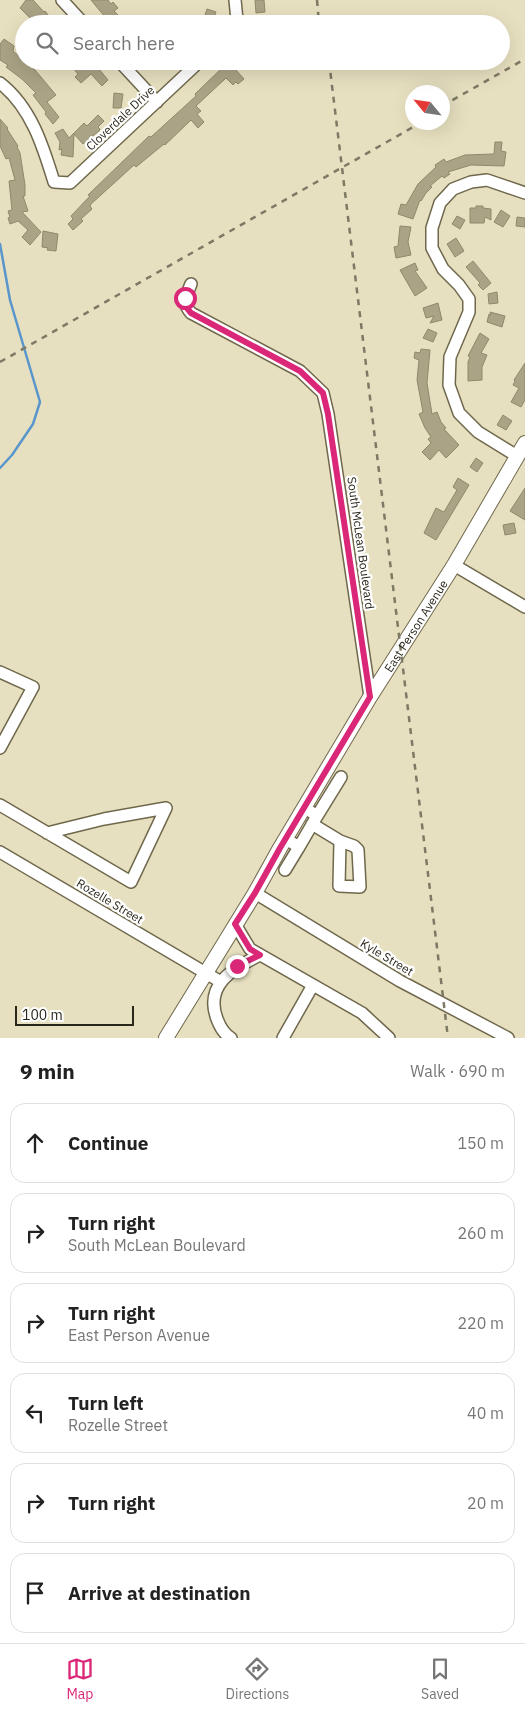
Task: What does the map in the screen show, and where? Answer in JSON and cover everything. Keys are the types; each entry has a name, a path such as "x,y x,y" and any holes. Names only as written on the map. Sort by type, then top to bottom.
{"main road":[{"name":"East Person Avenue","path":"166,1038 255,893 370,697 454,565 525,443"}],"street":[{"path":"62,0 76,15"},
{"path":"235,0 236,15"},
{"path":"128,70 158,102"},
{"name":"Cloverdale Drive","path":"0,83 31,120 54,182 70,183 191,70"},
{"path":"517,456 478,432 459,413 448,385 450,357 469,312 469,299 459,284 442,269 432,248 432,228 440,203 453,189 471,182 487,180 525,193"},
{"name":"South McLean Boulevard","path":"191,284 185,298 186,307 191,313 300,371 323,393 328,414 370,697"},
{"path":"454,565 525,607"},
{"path":"0,672 33,687 2,741"},
{"path":"285,870 341,776"},
{"path":"0,805 47,833 131,882 166,808 104,819 47,833"},
{"path":"304,807 315,820 340,841"},
{"path":"286,839 299,847"},
{"name":"Rozelle Street","path":"0,852 221,982"},
{"name":"Kyle Street","path":"255,893 400,981 508,1038"},
{"path":"235,924 250,949 362,1013 390,1038"},
{"path":"231,1038 226,1035 219,1025 213,1009 214,996 221,982 237,966 260,955"},
{"path":"283,1038 313,985"}],"building":[{"path":"26,0 33,0 48,15 27,15 20,8"},
{"path":"91,0 108,0 111,4 113,2 118,8 114,11 118,15 103,15"},
{"path":"255,0 264,0 265,12 256,13"},
{"path":"207,9 216,12 215,15 205,15"},
{"path":"4,39 14,46 15,70 35,70 56,95 47,102 59,117 53,124 33,95 36,93 6,67 8,65 0,60 0,44"},
{"path":"75,70 100,70 108,80 102,86 91,74 81,83 75,77 78,74"},
{"path":"220,70 236,70 244,79 238,84 236,82 233,85 226,78 196,106 201,111 197,114 204,122 198,128 191,120 165,145 136,167 134,165 91,204 92,209 73,230 68,224 73,219 71,216 90,196 88,195 149,136 151,137 196,96 195,94"},
{"path":"114,93 123,94 121,108 113,108"},
{"path":"98,115 104,121 98,127 99,131 83,144 74,134 73,157 61,155 62,149 59,150 60,142 55,133 63,129 69,138 84,123 87,126"},
{"path":"0,119 8,128 20,153 25,185 25,196 23,196 28,211 22,212 41,232 30,245 22,237 28,230 18,221 10,224 8,218 10,217 8,211 12,210 9,181 15,180 9,158 6,159 0,146"},
{"path":"495,142 502,142 501,151 506,152 504,166 471,165 448,172 450,174 444,178 442,176 430,186 432,187 420,200 413,219 398,214 401,204 406,205 418,184 436,167 435,165 444,159 446,162 465,155 494,154"},
{"path":"476,206 491,209 491,220 485,217 484,223 470,223 470,208 476,208"},
{"path":"501,210 510,216 503,227 494,222"},
{"path":"457,216 465,220 460,229 452,224"},
{"path":"517,217 525,218 525,227 516,226"},
{"path":"400,226 411,227 408,242 411,255 396,258 394,247 398,246"},
{"path":"43,231 58,234 56,251 47,250 48,248 42,247"},
{"path":"456,238 464,251 455,257 447,244"},
{"path":"473,261 491,283 483,290 478,285 480,283 466,267"},
{"path":"415,263 418,270 415,271 427,288 415,296 400,270"},
{"path":"497,292 498,303 489,304 488,294"},
{"path":"438,303 442,320 430,323 434,316 426,318 423,308"},
{"path":"490,312 505,316 502,327 487,322 489,314 491,315"},
{"path":"428,329 437,333 433,342 423,338"},
{"path":"480,333 489,339 481,353 487,355 482,367 482,380 468,381 468,362 470,357 468,356"},
{"path":"421,349 430,350 427,383 432,414 437,412 446,428 444,429 459,445 446,458 439,450 430,460 422,452 431,443 428,439 431,437 419,414 423,412 417,380 419,360 414,358 415,352 420,353"},
{"path":"525,363 525,400 521,407 511,402 519,388 513,385 514,380"},
{"path":"503,415 512,421 506,430 497,425"},
{"path":"476,458 483,463 477,472 470,467"},
{"path":"458,478 469,485 436,540 424,533 436,508 444,512 457,490 453,487"},
{"path":"525,488 525,520 510,511"},
{"path":"514,523 516,533 505,535 503,525"}],"waterway":[{"path":"0,244 10,300 40,402 33,424 12,455 0,468"}],"railway":[{"path":"317,0 318,15"},
{"path":"510,67 525,59"},
{"path":"330,70 448,1038"},
{"path":"450,101 506,70"},
{"path":"0,362 408,130"}],"route":[{"path":"185,298 186,307 191,313 300,371 323,393 328,414 370,697 235,924 250,949 260,955 237,966"}]}
